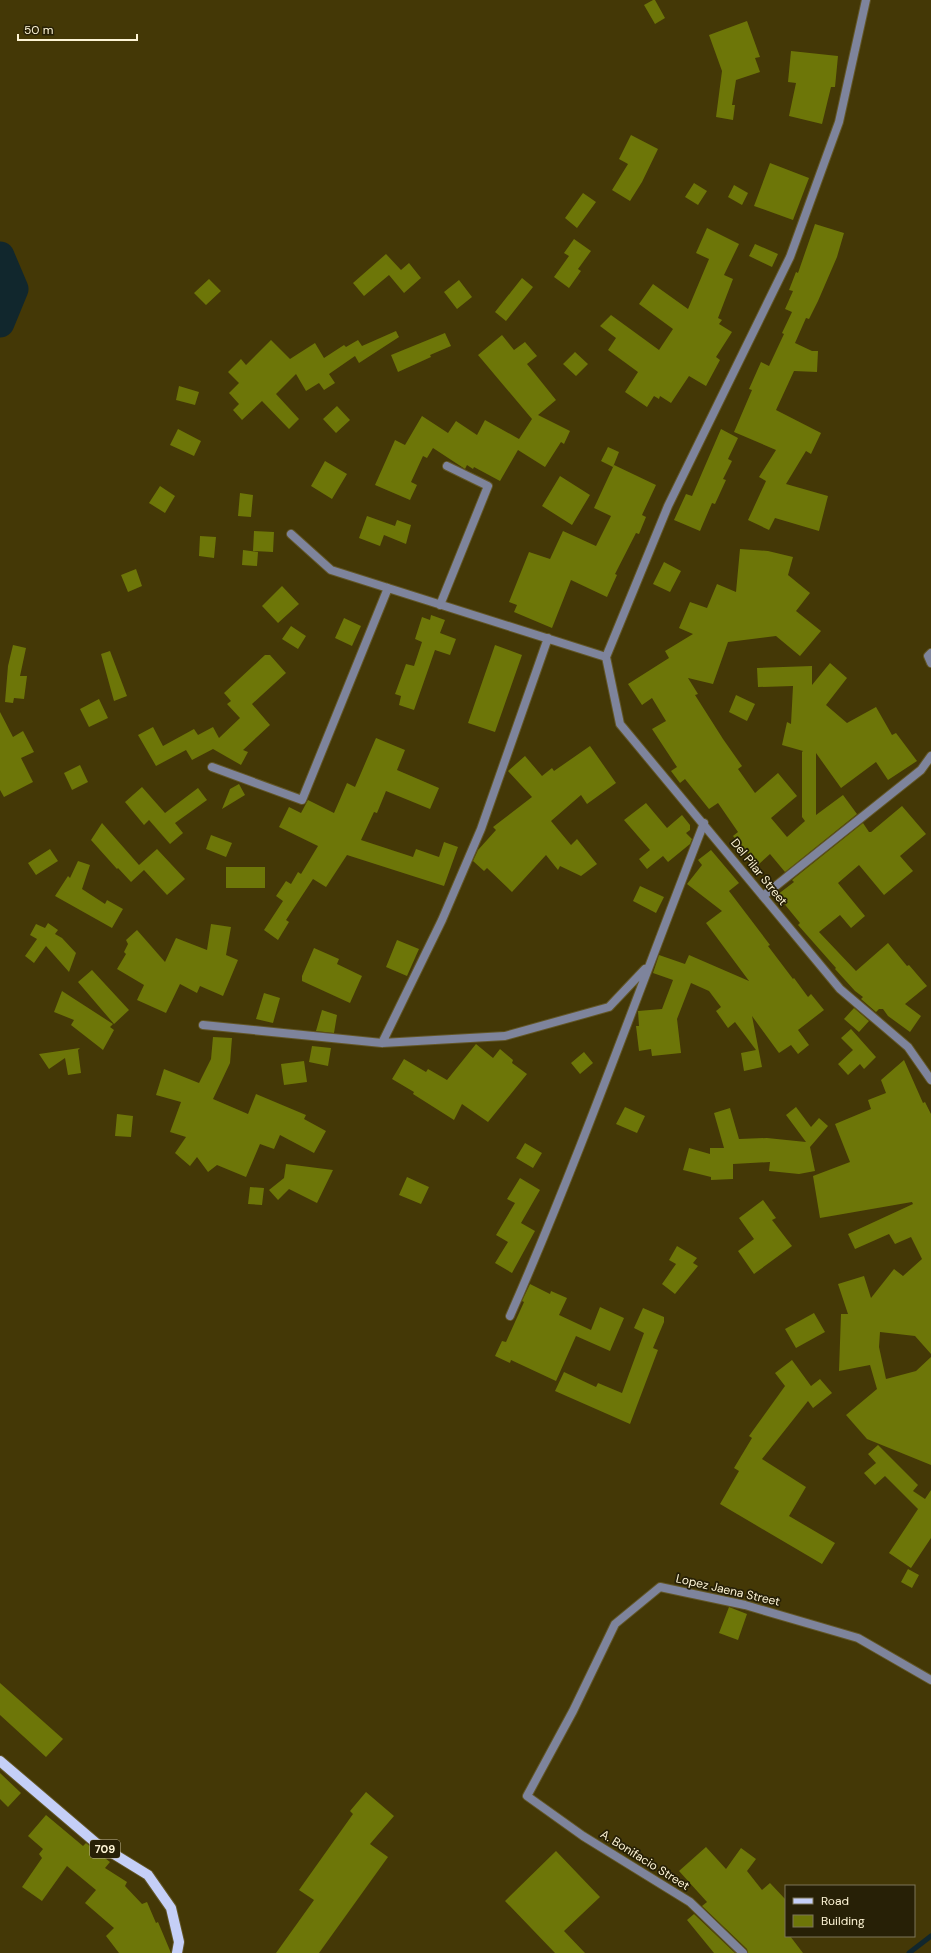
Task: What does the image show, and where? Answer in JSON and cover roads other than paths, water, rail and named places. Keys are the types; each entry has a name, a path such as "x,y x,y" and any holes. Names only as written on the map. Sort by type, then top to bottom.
{"main road":[{"name":"709","path":"0,1761 96,1844 148,1875 171,1908 179,1942 177,1953"}],"street":[{"path":"291,534 331,570 606,657 668,506 790,257 839,122 866,0"},
{"path":"440,605 488,486 447,466"},
{"path":"212,767 302,800 388,588"},
{"path":"382,1043 442,920 481,829 548,638"},
{"path":"931,653 928,656 931,663"},
{"name":"Del Pilar Street","path":"606,657 620,724 704,823 840,989 908,1047 931,1080"},
{"path":"763,896 921,770 931,756"},
{"path":"510,1316 555,1212 598,1103 648,965 704,823"},
{"path":"203,1025 382,1043 506,1036 609,1007 648,965"},
{"name":"Lopez Jaena Street","path":"527,1796 572,1712 615,1624 660,1587 744,1605 858,1638 931,1680"},
{"name":"A. Bonifacio Street","path":"527,1796 583,1836 690,1902 743,1953"}],"waterway":[{"path":"0,256 14,289 0,323"},
{"path":"909,1953 931,1936"}]}
